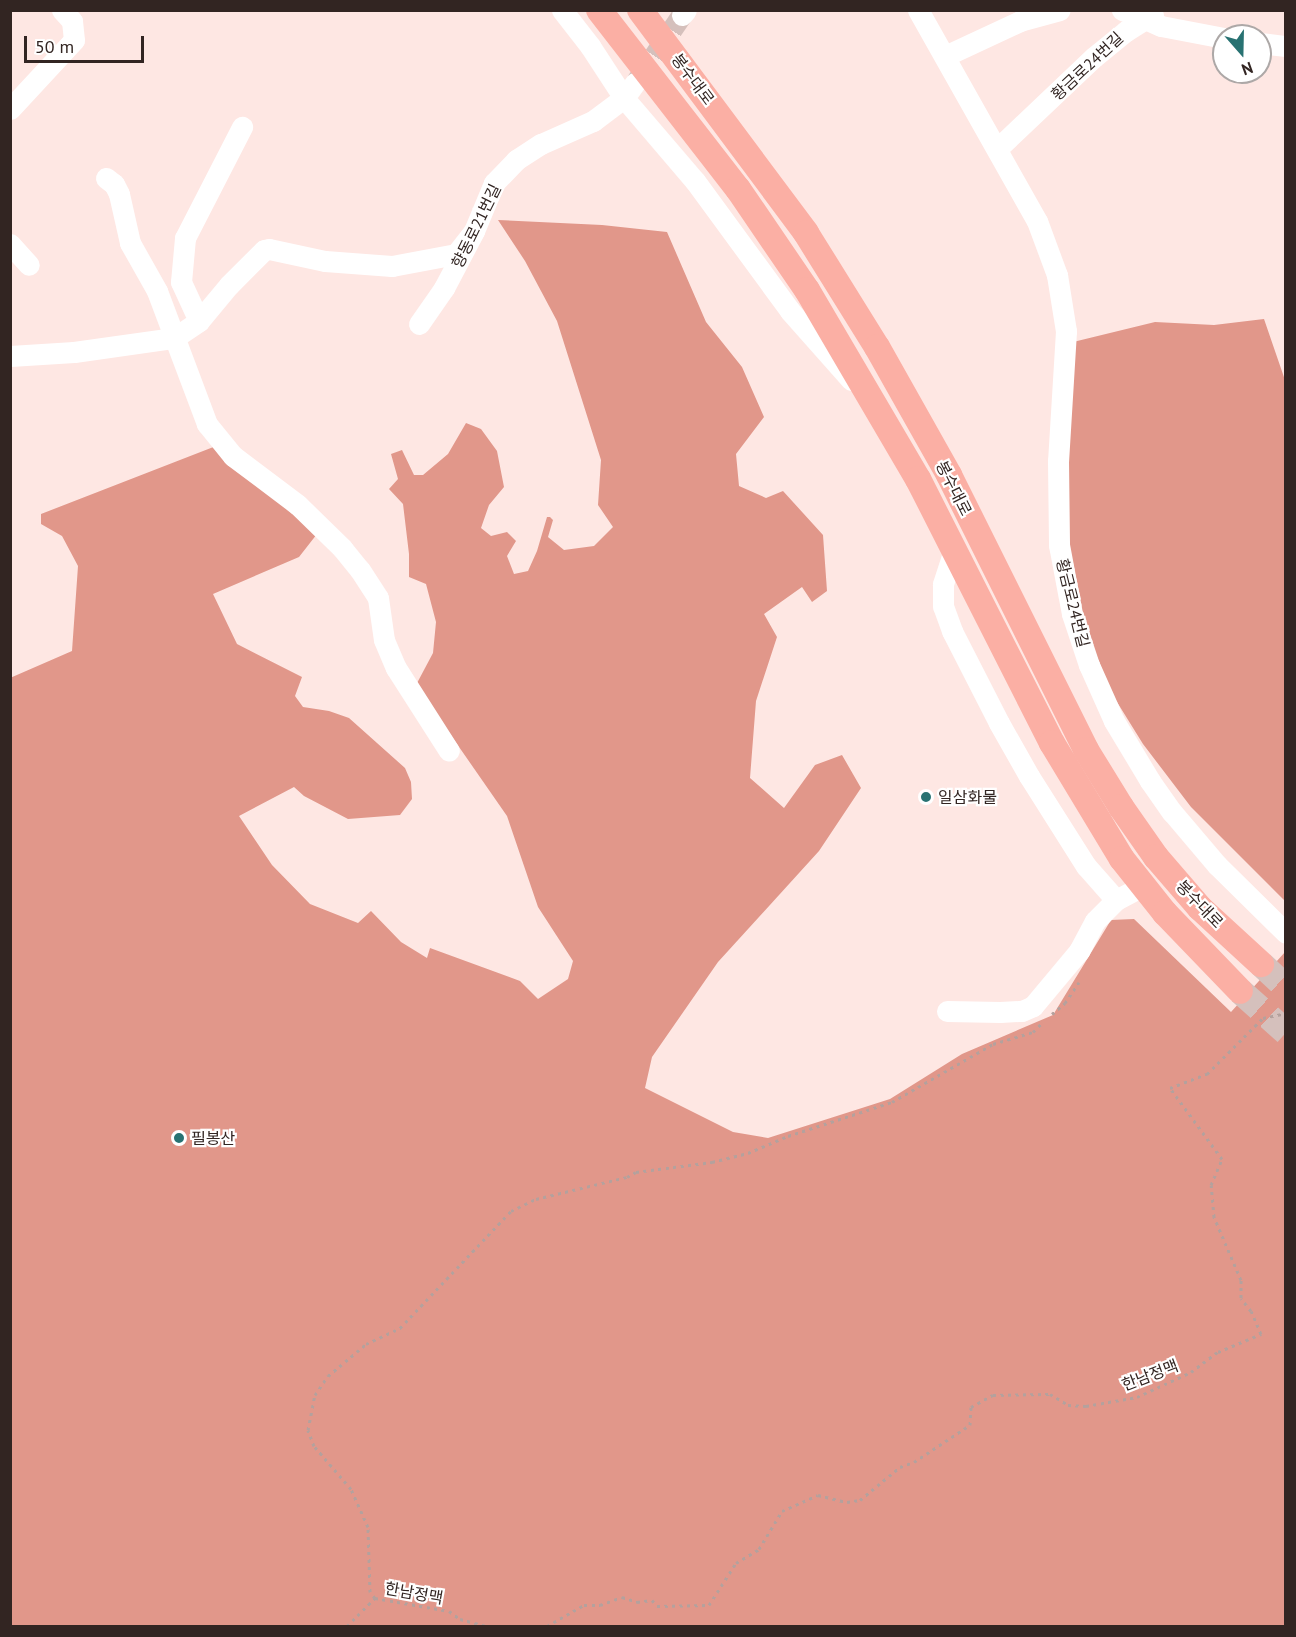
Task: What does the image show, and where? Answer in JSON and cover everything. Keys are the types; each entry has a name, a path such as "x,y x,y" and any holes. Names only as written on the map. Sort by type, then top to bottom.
{"main road":[{"name":"봉수대로","path":"598,10 738,189 807,290 918,478 1052,743 1080,793 1142,886 1240,991"},
{"name":"봉수대로","path":"640,10 806,233 877,347 949,475 1086,750 1121,807 1155,856 1200,908 1262,964"}],"street":[{"path":"10,109 74,40 72,21 62,10"},
{"path":"562,10 629,90 790,311 878,410"},
{"name":"황금로24번길","path":"918,10 998,148 1048,245 1062,295 1066,331 1058,461 1059,545 1072,614 1089,664 1114,721 1161,796 1217,865 1286,933"},
{"path":"945,56 1020,21 1060,10"},
{"path":"1122,10 1153,15 1161,26 1212,36"},
{"name":"황금로24번길","path":"998,148 1094,57 1126,31 1153,15"},
{"name":"향동로21번길","path":"419,324 444,288 474,231 494,183 516,160 541,144 593,121 629,90"},
{"path":"199,321 181,282 185,238 242,127"},
{"path":"106,178 114,184 119,194 130,243 157,291 207,424 233,456 298,505 342,548 378,598 384,640 410,692 449,751"},
{"path":"10,356 74,352 174,338 199,321 229,285 264,250 269,249 325,261 392,266 456,254 474,231"},
{"path":"10,244 28,265"},
{"path":"954,550 943,584 943,606 952,631 1029,776 1086,866 1116,900"},
{"path":"947,1011 1022,1011 1033,1006 1079,951 1095,921 1116,900 1142,886"}],"path":[{"path":"375,1598 370,1592 368,1527 351,1489 314,1446 308,1430 315,1395 328,1376 366,1344 400,1328 511,1211 536,1199 627,1178 636,1172 712,1162 748,1153 788,1136 892,1102 993,1044 1032,1032 1065,1003 1083,976"},
{"name":"한남정맥","path":"548,1626 584,1605 600,1605 622,1597 637,1602 652,1600 657,1606 709,1605 736,1563 759,1549 782,1511 818,1495 847,1502 860,1500 900,1467 914,1462 970,1425 971,1407 993,1395 1050,1394 1068,1405 1086,1406 1137,1397 1191,1372 1218,1352 1261,1334 1251,1311 1241,1298 1241,1280 1214,1217 1210,1185 1222,1159 1170,1088 1207,1074 1263,1018 1286,1013"},
{"name":"한남정맥","path":"346,1626 375,1598 449,1611 460,1619 486,1626"}],"shaded area":[{"path":"498,220 602,225 667,232 706,322 742,367 764,417 736,454 739,486 766,498 783,491 823,535 827,591 812,602 802,587 764,614 777,637 756,701 750,778 784,808 815,765 842,755 861,788 819,851 718,962 652,1057 645,1088 733,1132 768,1138 890,1099 962,1054 1053,1015 1111,920 1134,919 1231,1012 1285,952 1285,1626 11,1626 10,678 72,651 78,566 62,536 41,524 41,514 216,446 317,534 299,557 213,594 237,644 302,677 295,696 303,707 329,711 349,718 405,768 411,782 412,799 400,815 348,819 304,796 294,787 239,816 272,865 310,904 358,923 371,911 401,942 427,958 430,948 520,981 538,999 568,979 573,961 538,907 507,816 416,685 433,653 436,622 426,584 409,577 409,554 403,504 389,489 398,479 391,454 402,450 414,475 423,475 448,454 466,423 481,429 497,451 504,487 489,505 481,528 491,536 507,532 516,541 507,556 514,574 528,571 537,551 547,517 553,520 548,537 564,550 594,546 613,527 598,505 601,460 557,321 525,261"},
{"path":"1264,319 1286,383 1285,901 1191,807 1143,744 1112,694 1085,627 1069,550 1065,479 1069,343 1155,322 1214,325"}],"tunnel":[{"path":"637,81 682,15"},
{"path":"1261,964 1286,987"},
{"path":"1240,991 1286,1032"}],"place":[{"name":"일삼화물","path":"926,797"},
{"name":"필봉산","path":"179,1138"}]}
